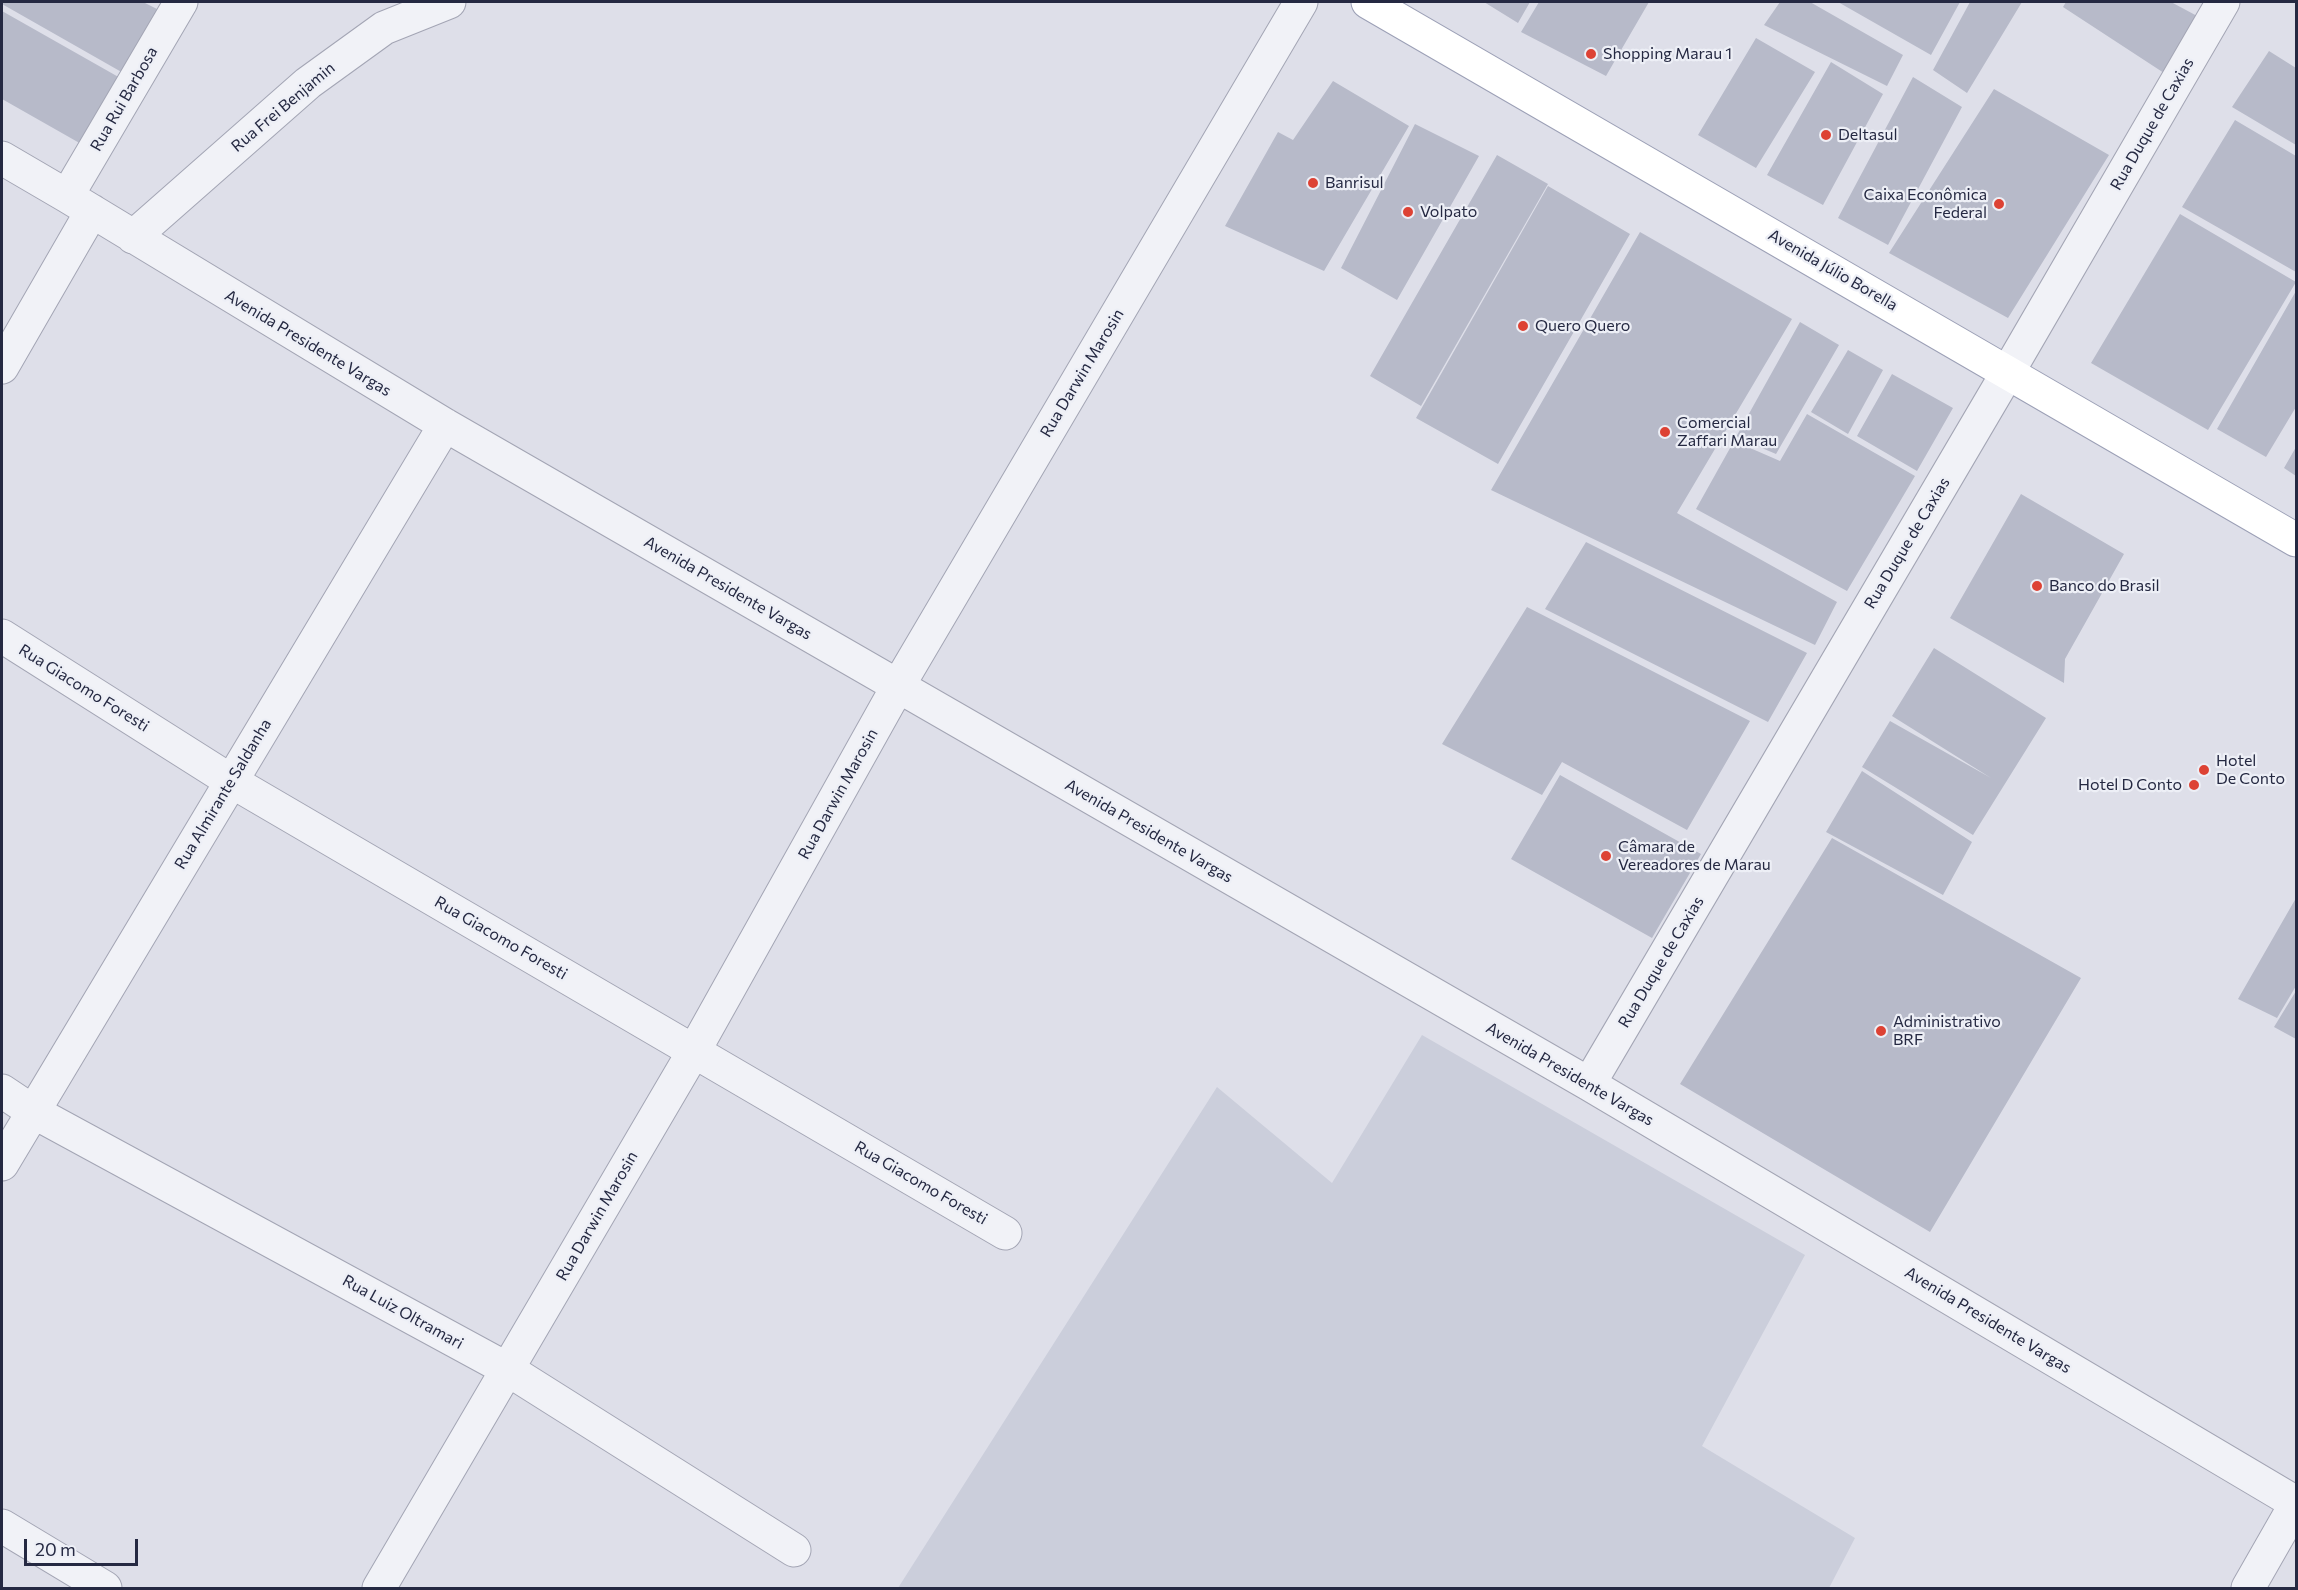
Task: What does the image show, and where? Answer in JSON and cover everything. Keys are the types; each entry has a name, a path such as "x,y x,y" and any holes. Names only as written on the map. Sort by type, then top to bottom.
{"main road":[{"name":"Avenida Júlio Borella","path":"1368,2 2296,540"}],"street":[{"name":"Rua Rui Barbosa","path":"2,367 79,203 181,2"},
{"name":"Rua Frei Benjamin","path":"133,237 308,83 384,28 449,2"},
{"name":"Rua Darwin Marosin","path":"379,1588 694,1051 898,686 1301,2"},
{"name":"Rua Duque de Caxias","path":"1589,1084 2223,2"},
{"name":"Avenida Presidente Vargas","path":"2,158 444,425 1589,1084 2296,1504"},
{"name":"Rua Almirante Saldanha","path":"2,1164 444,425"},
{"name":"Rua Giacomo Foresti","path":"2,636 231,781 1005,1233"},
{"name":"Rua Luiz Oltramari","path":"2,1092 507,1369 794,1550"},
{"path":"2248,1588 2296,1504"},
{"path":"2,1526 105,1588"}],"shaded area":[{"path":"1422,1035 1805,1255 1702,1446 1855,1538 1829,1588 898,1588 1217,1087 1332,1183"}],"building":[{"path":"2,2 143,2 161,11 125,74"},
{"path":"1484,2 1530,2 1518,23"},
{"name":"Shopping Marau 1","path":"1539,2 1649,2 1606,76 1521,32"},
{"path":"1780,2 1810,2 1903,55 1887,86 1764,25"},
{"path":"1838,2 1960,2 1931,55"},
{"path":"1970,2 2022,2 1967,93 1933,70"},
{"path":"2066,2 2171,2 2199,17 2164,73 2063,7"},
{"path":"2,11 122,79 83,145 2,99"},
{"path":"1756,38 1815,72 1756,168 1698,135"},
{"path":"2269,51 2296,68 2296,145 2232,107"},
{"name":"Deltasul","path":"1831,62 1883,94 1823,205 1767,175"},
{"path":"1913,77 1962,107 1888,245 1838,218"},
{"name":"Banrisul","path":"1333,81 1409,126 1324,271 1225,226 1278,132 1293,140"},
{"name":"Caixa Econômica Federal","path":"1994,89 2109,155 2008,318 1889,253"},
{"path":"2235,120 2296,156 2296,272 2182,207"},
{"name":"Volpato","path":"1415,124 1479,156 1397,300 1341,268"},
{"path":"1497,155 1548,184 1421,406 1370,376"},
{"name":"Quero Quero","path":"1548,186 1630,234 1498,464 1416,418"},
{"path":"2180,214 2296,282 2208,430 2091,363"},
{"path":"1640,232 1792,319 1677,513 1837,602 1815,645 1491,490"},
{"path":"2296,291 2296,407 2266,457 2217,429"},
{"path":"1800,322 1839,345 1776,454 1736,437"},
{"path":"1848,350 1883,370 1848,434 1811,412"},
{"path":"1892,374 1953,408 1917,471 1857,436"},
{"path":"1807,414 1915,476 1847,591 1696,509 1734,441 1780,461"},
{"path":"2296,447 2296,476 2284,468"},
{"name":"Banco do Brasil","path":"2021,494 2124,554 2065,659 2064,683 1950,618"},
{"path":"1586,542 1807,653 1768,722 1545,609"},
{"path":"1527,607 1750,721 1687,830 1562,762 1542,795 1442,744"},
{"path":"1934,648 2046,718 1973,835 1862,767 1890,721 1991,778 1892,716"},
{"path":"1862,771 1972,842 1943,895 1826,832"},
{"name":"Câmara de Vereadores de Marau","path":"1560,775 1701,854 1652,938 1511,859"},
{"name":"Administrativo BRF","path":"1832,838 2081,978 1930,1232 1680,1084"},
{"path":"2296,898 2296,986 2277,1018 2238,999"},
{"path":"2296,991 2296,1039 2274,1027"}],"place":[{"name":"Shopping Marau 1","path":"1591,54"},
{"name":"Deltasul","path":"1826,135"},
{"name":"Banrisul","path":"1313,183"},
{"name":"Caixa Econômica Federal","path":"1999,204"},
{"name":"Volpato","path":"1408,212"},
{"name":"Quero Quero","path":"1523,326"},
{"name":"Comercial Zaffari Marau","path":"1665,432"},
{"name":"Banco do Brasil","path":"2037,586"},
{"name":"Hotel De Conto","path":"2204,770"},
{"name":"Hotel D Conto","path":"2194,785"},
{"name":"Câmara de Vereadores de Marau","path":"1606,856"},
{"name":"Administrativo BRF","path":"1881,1031"}]}
